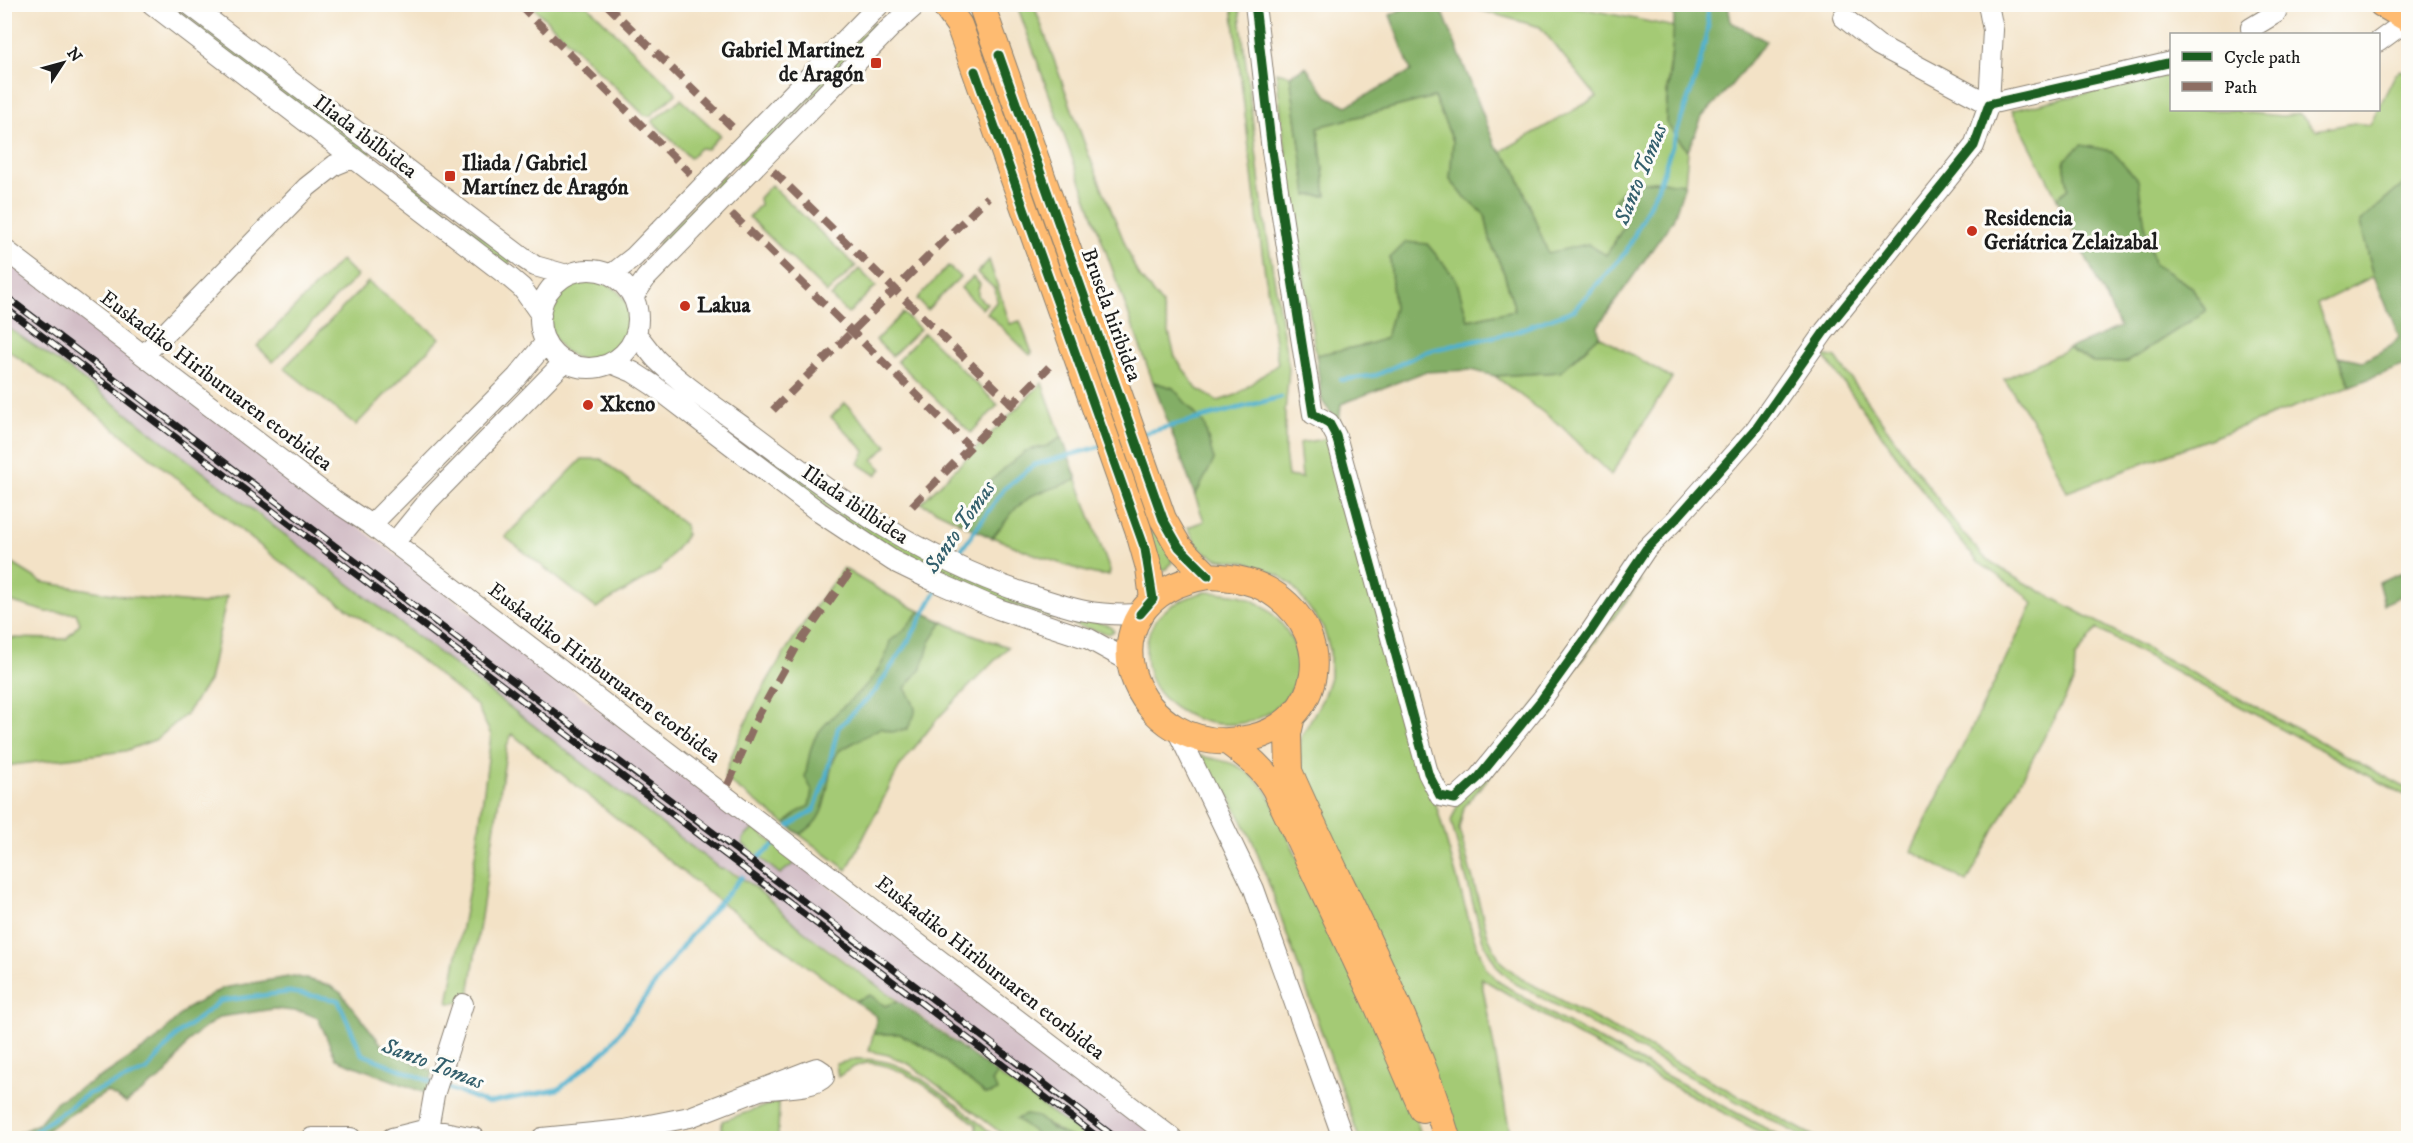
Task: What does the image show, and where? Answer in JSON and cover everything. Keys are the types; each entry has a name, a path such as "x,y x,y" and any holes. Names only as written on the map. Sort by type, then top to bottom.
{"main road":[{"path":"944,4 958,25 967,47 1131,510 1149,568 1147,606 1129,643 1129,661 1140,694 1150,708 1176,728 1206,740 1228,742 1251,738 1281,726 1307,696 1315,656 1302,622 1292,609 1261,586 1232,577 1208,576 1181,583 1147,606"},
{"name":"Brusela hiribidea","path":"981,4 1163,519 1179,547 1208,576"},
{"path":"2382,4 2409,20"},
{"path":"1292,716 1288,735 1289,771 1409,1028 1437,1103 1447,1138"},
{"path":"1228,742 1269,777 1377,1005 1403,1063 1432,1138"}],"street":[{"name":"Iliada ibilbidea","path":"152,4 516,282 541,315"},
{"name":"Iliada ibilbidea","path":"189,4 523,258 535,266 567,275"},
{"path":"611,275 644,246 880,4"},
{"path":"633,297 646,278 891,27 917,4"},
{"path":"1255,4 1272,151 1313,414 1329,423 1336,436 1428,773 1440,796 1455,799 1478,778 1542,699 1646,549 1677,518 1755,430 1824,332 1974,146 1989,104 1992,30 1988,4"},
{"path":"2252,33 2251,28 2276,14 2275,4"},
{"path":"1843,17 1878,45 1989,104 2170,62"},
{"path":"2380,41 2409,20"},
{"path":"144,355 307,187 335,165 352,158"},
{"name":"Euskadiko Hiriburuaren etorbidea","path":"4,249 336,502 371,525 1172,1138"},
{"path":"589,270 611,275 624,284 633,297 638,315 636,334 622,356 611,363 588,368 565,361 554,353 546,342 541,329 542,305 552,288 567,275 589,270"},
{"name":"Iliada ibilbidea","path":"636,334 666,368 832,494 904,540 946,562 1009,588 1092,614 1147,606"},
{"path":"371,525 517,377 546,342"},
{"path":"394,543 429,500 565,361"},
{"name":"Iliada ibilbidea","path":"611,363 633,372 653,385 819,512 893,561 998,609 1089,639 1129,661"},
{"path":"1176,728 1254,890 1343,1138"},
{"path":"428,1129 434,1095 463,1005"},
{"path":"542,1138 661,1124 690,1117 760,1090"},
{"path":"392,1138 428,1129 474,1138"},
{"path":"312,1138 351,1138"}],"shaded area":[{"path":"4,256 754,828 743,839 743,844 779,874 797,861 1160,1138 1087,1138 798,926 763,892 736,873 718,867 69,369 5,325"}],"green space":[{"path":"164,5 178,5 371,152 366,159"},
{"path":"531,5 587,5 676,94 650,116 644,115"},
{"path":"1017,5 1034,5 1088,153 1137,273 1162,304 1175,357 1197,389 1218,401 1236,395 1278,364 1258,224 1232,5 1239,5 1263,210 1289,369 1285,412 1285,452 1288,476 1302,478 1299,443 1331,438 1420,765 1437,808 1473,935 1486,968 1499,982 1556,1017 1784,1138 1771,1138 1575,1034 1481,978 1511,1138 1456,1138 1302,771 1299,753 1301,737 1323,698 1330,677 1330,650 1323,627 1292,585 1278,575 1250,563 1219,559 1197,546 1188,527 1204,521 1195,496 1214,460 1173,388 1153,382"},
{"path":"1410,5 1434,5 1444,15 1495,145 1515,168 1548,253 1588,244 1606,255 1624,227 1615,200 1627,184 1653,181 1685,184 1673,220 1598,326 1599,336 1560,372 1495,376 1471,370 1424,372 1341,404 1339,424 1322,401 1316,355 1370,344 1386,338 1394,308 1390,258 1406,242 1427,244 1456,279 1468,320 1515,310 1504,273 1491,243 1485,215 1450,180 1453,141 1434,97 1318,127 1326,196 1307,195 1290,75 1306,67 1327,96 1347,106 1411,71 1390,15"},
{"path":"1462,5 1567,5 1675,27 1667,88 1666,123 1688,151 1685,184 1653,181 1615,200 1624,227 1606,256 1588,244 1548,254 1515,168 1500,152 1597,97 1540,27"},
{"path":"1674,5 1728,5 1731,22 1766,41 1729,88 1702,117 1688,151 1666,123"},
{"path":"874,22 880,28 743,167 737,162"},
{"path":"2401,70 2408,74 2408,188 2406,182 2360,222 2374,276 2317,304 2350,386 2067,492 2038,429 2004,379 2068,349 2093,362 2127,362 2206,311 2192,287 2154,264 2145,225 2113,151 2081,146 2064,160 2068,189 2057,198 2012,110 2170,74 2170,111 2238,111 2282,116 2300,114 2316,130 2354,123 2370,125 2377,111 2380,111 2380,105 2395,75"},
{"path":"1276,72 1290,75 1307,195 1326,196 1318,127 1434,97 1453,141 1450,180 1485,215 1491,243 1504,273 1515,310 1468,320 1456,279 1427,244 1390,258 1394,308 1386,338 1370,344 1316,355 1293,211"},
{"path":"681,99 720,135 707,149 700,148 690,158 652,121"},
{"path":"2081,145 2112,151 2138,180 2154,264 2192,287 2206,311 2127,362 2093,362 2068,349 2120,327 2057,198 2068,189 2064,160"},
{"path":"385,163 512,259 507,266 380,170"},
{"path":"724,175 730,181 663,249 658,243"},
{"path":"2406,182 2408,188 2408,364 2350,386 2338,356 2363,361 2391,346 2399,336 2374,276 2360,222"},
{"path":"771,185 856,266 827,293 749,217 760,205 759,198"},
{"path":"341,260 357,276 273,362 257,346"},
{"path":"989,260 1010,324 1020,321 1032,353 1030,355 987,313 997,301 995,289 977,273"},
{"path":"948,266 960,277 927,310 917,299"},
{"path":"859,269 876,286 848,314 831,297"},
{"path":"973,277 980,284 979,298 987,303 982,309 961,288"},
{"path":"590,280 605,283 618,292 627,305 630,320 627,335 618,348 605,357 590,360 575,357 562,348 553,335 550,320 553,305 562,292 575,283"},
{"path":"368,282 440,338 356,425 284,368"},
{"path":"903,313 920,329 892,356 876,340"},
{"path":"4,325 69,369 718,867 741,878 761,892 810,936 898,1001 885,1006 870,995 855,1001 718,900 512,734 507,746 468,1002 448,1003 477,845 491,735 477,706 415,656 278,560 89,408 5,348"},
{"path":"924,333 998,405 971,433 897,361"},
{"path":"1599,336 1672,378 1611,475 1561,426 1495,376 1560,372"},
{"path":"1823,355 1836,358 1960,530 1985,558 2014,577 2408,789 2408,797 2097,629 2075,658 2074,681 1967,882 1911,851 2033,604 2026,595 1978,562 1950,528"},
{"path":"1153,382 1173,388 1204,424 1214,460 1195,496"},
{"path":"1042,383 1110,571 1109,575 1091,573 1015,547 921,503"},
{"path":"845,403 887,446 873,460 882,469 876,475 859,464 865,451 831,417"},
{"path":"1062,437 1077,480 1033,495 1016,508 992,538 958,522 976,494 1006,467 1028,450 1047,446"},
{"path":"758,446 1054,611 1053,619 973,590 934,573 877,543 754,454"},
{"path":"582,459 601,459 685,525 686,536 659,571 596,608 505,537"},
{"path":"1160,530 1172,562 1167,569 1163,570 1159,566 1148,534"},
{"path":"5,559 42,582 131,597 203,604 227,596 209,681 186,714 157,739 125,751 5,766 5,638 66,639 80,623 76,613 47,612 5,600"},
{"path":"843,568 923,613 1008,647 938,718 900,766 847,870 724,778 746,722 775,668"},
{"path":"2408,570 2408,593 2384,604 2378,582"},
{"path":"1633,578 1641,581 1540,716 1464,807 1459,829 1488,936 1501,962 1522,979 1817,1138 1805,1138 1514,983 1497,967 1483,941 1451,821 1458,804"},
{"path":"1204,592 1235,594 1259,604 1283,625 1297,653 1298,669 1295,684 1286,698 1273,710 1257,719 1224,724 1206,722 1190,716 1174,707 1161,695 1149,674 1146,650 1152,628 1158,617 1176,604"},
{"path":"920,611 943,622 930,642 922,668 905,688 915,708 914,717 907,729 892,732 880,728 839,751 830,772 819,817 800,834 786,824 796,813 809,806 812,790 805,777 810,751 816,736 869,682 885,657 890,641 902,632"},
{"path":"1077,617 1108,625 1114,631 1109,634 1074,625"},
{"path":"1200,756 1238,766 1252,775 1267,791 1414,1112 1422,1138 1359,1138 1253,842 1225,788 1214,791 1197,758"},
{"path":"754,828 797,861 780,874 743,844 743,839"},
{"path":"294,976 329,985 341,993 386,1050 433,1071 428,1094 336,1059 318,1018 303,1012 274,1009 220,1017 191,1038 166,1074 126,1103 107,1092 58,1122 37,1138 8,1138 38,1124 57,1101 107,1073 154,1042 186,1009 223,988"},
{"path":"870,995 885,1006 898,1001 997,1074 992,1082 998,1091 985,1094 931,1050 900,1034 873,1034 877,1017 855,1001"},
{"path":"873,1034 900,1034 931,1050 985,1094 997,1074 1087,1138 1074,1139 1038,1119 1025,1117 1017,1119 1042,1138 1008,1138 909,1064 888,1055 869,1051"},
{"path":"856,1059 897,1065 915,1075 951,1100 997,1138 976,1138 976,1125 966,1116 925,1086 895,1069 867,1063 856,1066 838,1077 836,1064"},
{"path":"779,1101 778,1138 722,1138 722,1121"},
{"path":"1026,1115 1038,1117 1052,1129 1073,1138 1042,1138 1016,1119"}],"waterway":[{"name":"Santo Tomas","path":"1341,380 1377,375 1427,351 1511,333 1574,310 1626,252 1658,187 1699,67 1708,27 1707,4"},
{"name":"Santo Tomas","path":"1141,434 1281,397"},
{"name":"Santo Tomas","path":"954,560 1004,489 1034,465 1102,446"},
{"name":"Santo Tomas","path":"789,826 814,810 826,777 838,728 876,690 912,635 938,588"},
{"name":"Santo Tomas","path":"759,857 775,844"},
{"name":"Santo Tomas","path":"442,1086 488,1103 559,1089 608,1048 690,936 742,877"},
{"name":"Santo Tomas","path":"25,1138 88,1094 146,1071 177,1035 220,1001 289,992 338,1000 362,1054 434,1083"}],"railway":[{"path":"4,295 1116,1138"},
{"path":"4,307 1099,1138"}],"marked path":[{"path":"519,4 691,174"},
{"path":"606,4 735,130"},
{"path":"773,171 1012,404"},
{"path":"773,410 988,197"},
{"path":"732,214 969,446"},
{"path":"912,506 1049,367"},
{"path":"728,785 757,718 796,648 853,568"}],"cycle path":[{"path":"1255,4 1272,151 1313,414 1329,423 1336,436 1428,773 1440,796 1455,799 1478,778 1542,699 1646,549 1677,518 1755,430 1824,332 1974,146 1989,104 2170,62"},
{"path":"999,55 1163,519 1179,547 1208,576"},
{"path":"975,71 1145,549 1153,599 1140,614"}],"place":[{"name":"Gabriel Martinez de Aragón","path":"876,63"},
{"name":"Iliada / Gabriel Martínez de Aragón","path":"450,176"},
{"name":"Residencia Geriátrica Zelaizabal","path":"1972,231"},
{"name":"Lakua","path":"685,306"},
{"name":"Xkeno","path":"588,405"}]}
